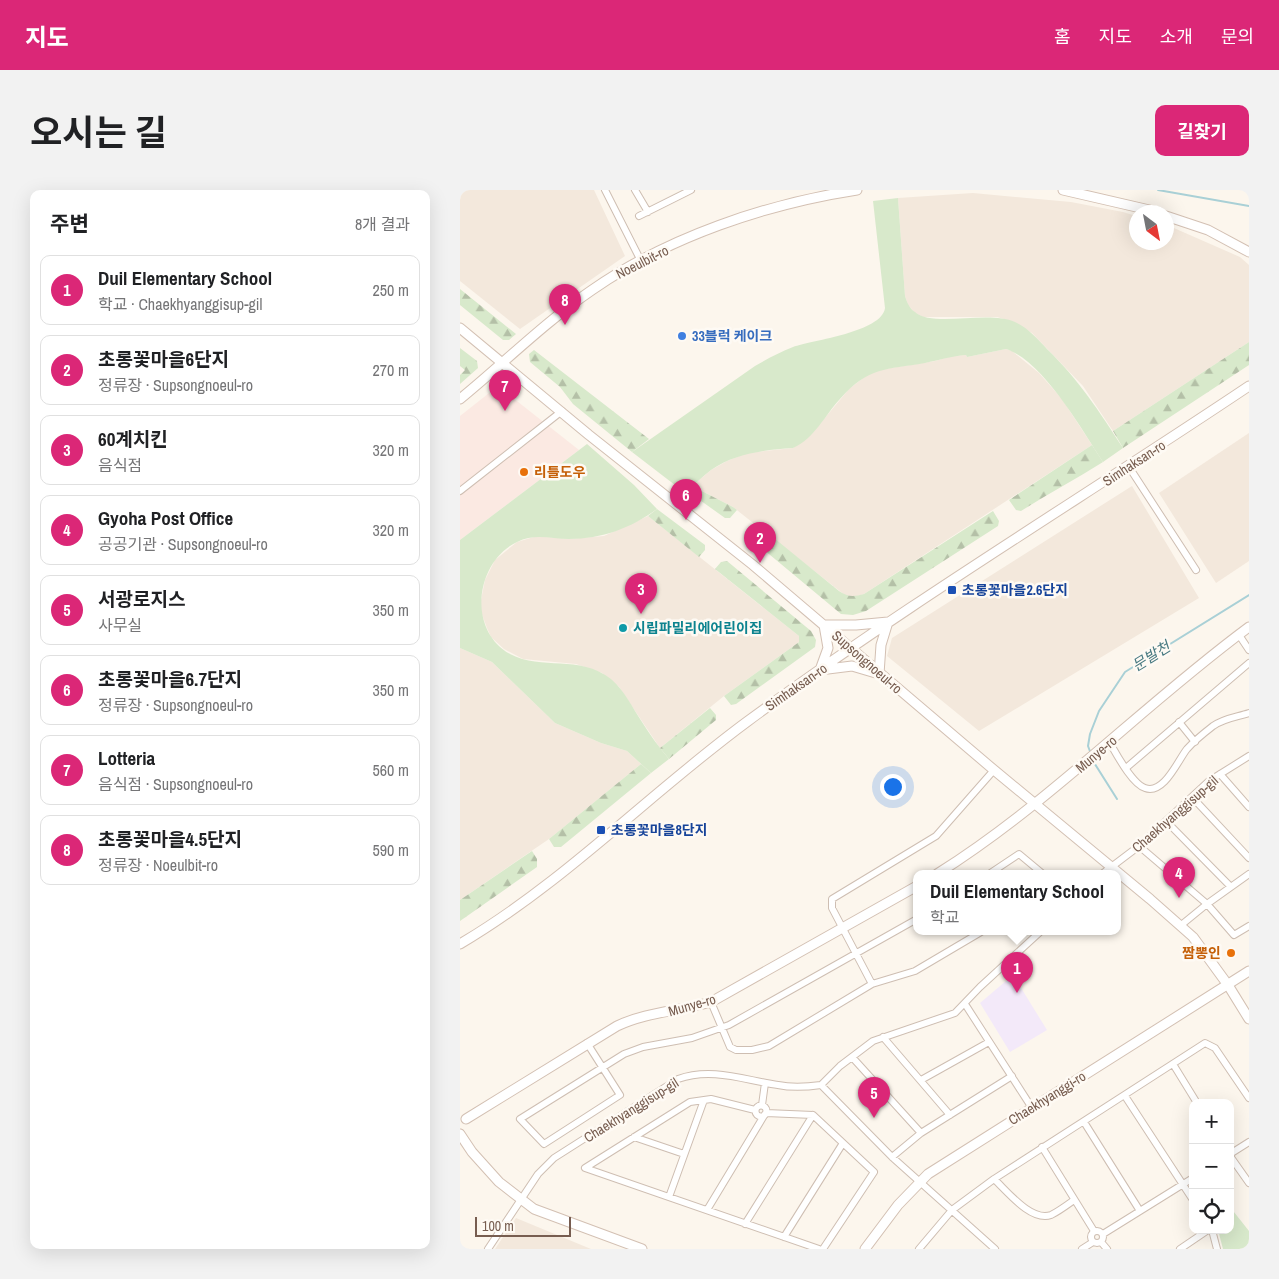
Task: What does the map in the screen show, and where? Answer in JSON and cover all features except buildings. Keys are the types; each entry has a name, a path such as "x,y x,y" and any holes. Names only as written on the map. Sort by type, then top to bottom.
{"street":[{"path":"605,190 641,261"},
{"path":"636,190 648,212"},
{"path":"639,216 691,190"},
{"name":"Noeulbit-ro","path":"460,399 561,312 593,289 641,261 708,230 761,211 827,194 857,190"},
{"path":"1062,190 1134,205"},
{"path":"1174,219 1208,230 1249,252"},
{"name":"Supsongnoeul-ro","path":"460,328 824,625 879,674 1111,870"},
{"name":"Simhaksan-ro","path":"460,944 553,880 746,722 888,622 1129,467 1249,386"},
{"path":"460,491 562,411"},
{"path":"1129,467 1196,570"},
{"path":"888,622 881,645 879,674 852,666 820,670 828,648 824,625 888,622"},
{"name":"Munye-ro","path":"943,870 1001,832 1036,805 1249,627"},
{"path":"1239,635 1249,650"},
{"path":"1126,768 1249,663"},
{"path":"1110,743 1139,784 1152,788 1168,777 1195,742 1219,722 1249,713"},
{"path":"1179,722 1195,742"},
{"name":"Chaekhyanggisup-gil","path":"1107,870 1139,846 1220,774 1249,756"},
{"path":"872,984 842,929 831,903 835,895 936,836 994,770"},
{"path":"1220,774 1246,798 1249,807"},
{"path":"1192,797 1249,858"},
{"path":"1166,822 1230,886"},
{"path":"1139,846 1207,904 1234,935 1249,926"},
{"path":"995,870 1019,854 1038,870"},
{"path":"1180,926 1230,886 1249,874"},
{"name":"Supsongnoeul-ro","path":"1121,878 1193,937 1228,985 1249,1019"},
{"name":"Munye-ro","path":"466,1119 587,1043 626,1021 711,1002 913,888"},
{"path":"587,1043 602,1068 620,1095 544,1144 520,1120 602,1068 633,1050 692,1038 744,1018 913,921"},
{"path":"711,1002 726,1042 736,1050 752,1050 769,1046 872,984 915,971 976,935"},
{"path":"994,1249 921,1181 892,1157 821,1085 873,1040 942,1019 955,1013 980,987 1037,935"},
{"name":"Chaekhyanggi-ro","path":"865,1249 898,1205 928,1174 1249,971"},
{"path":"965,1004 1032,1108"},
{"path":"883,1037 950,1114"},
{"path":"922,1080 989,1042"},
{"path":"919,1249 952,1210 994,1179 1042,1147 1126,1096 1205,1043 1215,1048 1249,1098"},
{"path":"852,1057 921,1133"},
{"path":"1173,1064 1195,1099"},
{"name":"Chaekhyanggisup-gil","path":"488,1249 538,1174 554,1158 678,1079 708,1072 765,1083 805,1087 821,1085"},
{"path":"892,1157 921,1133 1012,1076"},
{"path":"762,1105 765,1083"},
{"path":"1126,1096 1189,1194"},
{"path":"818,1249 585,1168 690,1102 711,1099 755,1110 758,1116 766,1114 813,1115 874,1172 823,1249"},
{"path":"669,1197 704,1100"},
{"path":"755,1110 758,1105 762,1105"},
{"path":"707,1210 766,1114 766,1109 762,1105"},
{"path":"745,1224 813,1115"},
{"path":"1084,1122 1140,1211"},
{"path":"460,1134 472,1152 500,1182 520,1200 534,1209 642,1249"},
{"path":"634,1137 684,1154"},
{"path":"1234,1152 1249,1142"},
{"path":"784,1237 843,1143"},
{"path":"1042,1147 1094,1231"},
{"path":"1234,1161 1249,1183"},
{"path":"994,1179 1029,1210 1040,1216 1050,1215 1074,1200"},
{"path":"1106,1249 1101,1242 1103,1234 1189,1180"},
{"path":"1094,1231 1100,1231 1103,1234"},
{"path":"1093,1242 1090,1236 1094,1231"},
{"path":"1180,1249 1202,1234"},
{"path":"1213,1234 1217,1249"},
{"path":"1082,1249 1093,1242 1101,1242"}],"shaded area":[{"path":"460,190 594,190 625,256 520,329 460,281"},
{"path":"973,193 1071,202 1123,212 1129,214 1129,250 1174,250 1174,228 1240,257 1249,265 1249,342 1113,431 1083,386 1032,333 1014,322 997,317 923,317 915,313 908,305 905,296 898,198"},
{"path":"1006,349 1012,351 1039,373 1062,399 1092,445 864,594 854,597 846,596 733,507 692,486 711,470 747,453 793,448 819,425 849,389 867,375 878,370 935,361 952,356 966,355 967,357"},
{"path":"498,386 579,450 460,540 460,416"},
{"path":"1249,433 1249,561 1216,583 1159,493"},
{"path":"1132,486 1199,598 979,731 887,656 892,638"},
{"path":"648,516 799,636 799,642 724,696 660,748 619,687 602,673 576,664 523,659 504,649 491,637 481,612 485,580 495,560 517,542 537,536 568,539 604,536"},
{"path":"460,648 492,662 555,723 601,743 627,751 641,764 549,839 460,900"},
{"path":"1013,975 1047,1030 1010,1052 980,1003"},
{"path":"516,1218 591,1249 495,1249"}],"green space":[{"path":"898,198 905,296 911,309 923,317 934,319 1004,319 1024,327 1040,341 1079,384 1123,448 1103,462 1073,415 1047,382 1034,367 1020,356 1006,349 967,357 966,355 956,356 879,371 869,375 850,388 814,432 801,444 793,448 761,451 740,456 720,464 684,492 632,452 755,366 778,353 793,347 860,329 881,316 885,308 873,201"},
{"path":"460,289 516,334 509,340 503,340 460,305"},
{"path":"1249,342 1249,365 1123,448 1113,431"},
{"path":"460,348 477,361 478,368 460,384 460,375 465,370 460,366"},
{"path":"534,350 649,439 632,452 573,404 560,387 530,362 529,354"},
{"path":"587,444 634,485 657,509 637,522 604,535 569,539 537,537 517,542 503,552 492,565 485,580 482,596 482,613 487,629 496,643 510,654 535,662 586,667 599,671 611,679 624,694 648,732 669,759 651,773 627,751 601,743 555,723 492,662 460,648 460,540"},
{"path":"1092,445 1103,462 1021,511 1016,510 1009,500"},
{"path":"692,486 737,510 730,518 725,518 697,498 684,492"},
{"path":"657,509 705,545 705,550 699,557 648,516"},
{"path":"993,511 999,521 998,526 866,611 853,615 841,614 751,539 750,534 758,525 839,591 854,596 864,594"},
{"path":"727,561 811,631 816,640 815,647 736,704 731,705 724,696 799,642 799,636 715,569 721,562"},
{"path":"710,708 716,715 716,720 669,759 660,748"},
{"path":"641,764 651,773 561,847 554,847 549,839"},
{"path":"532,851 537,859 537,867 460,921 460,900"},
{"path":"1234,1212 1249,1231 1249,1249 1223,1249 1219,1234 1234,1234"}],"waterway":[{"path":"1158,190 1249,206"},
{"name":"문발천","path":"1091,754 1088,746 1090,734 1099,711 1125,672 1249,595"},
{"name":"문발천","path":"1093,761 1117,799"}],"place":[{"name":"초롱꽃마을4.5단지","path":"565,325"},
{"name":"33블럭 케이크","path":"682,336"},
{"name":"Lotteria","path":"505,411"},
{"name":"리틀도우","path":"524,472"},
{"name":"초롱꽃마을6.7단지","path":"686,520"},
{"name":"초롱꽃마을6단지","path":"760,563"},
{"name":"초롱꽃마을2.6단지","path":"952,590"},
{"name":"60계치킨","path":"641,614"},
{"name":"시립파밀리에어린이집","path":"623,628"},
{"name":"초롱꽃마을8단지","path":"601,830"},
{"name":"Gyoha Post Office","path":"1179,898"},
{"name":"짬뽕인","path":"1231,953"},
{"name":"Duil Elementary School","path":"1017,993"},
{"name":"서광로지스","path":"874,1118"}]}
